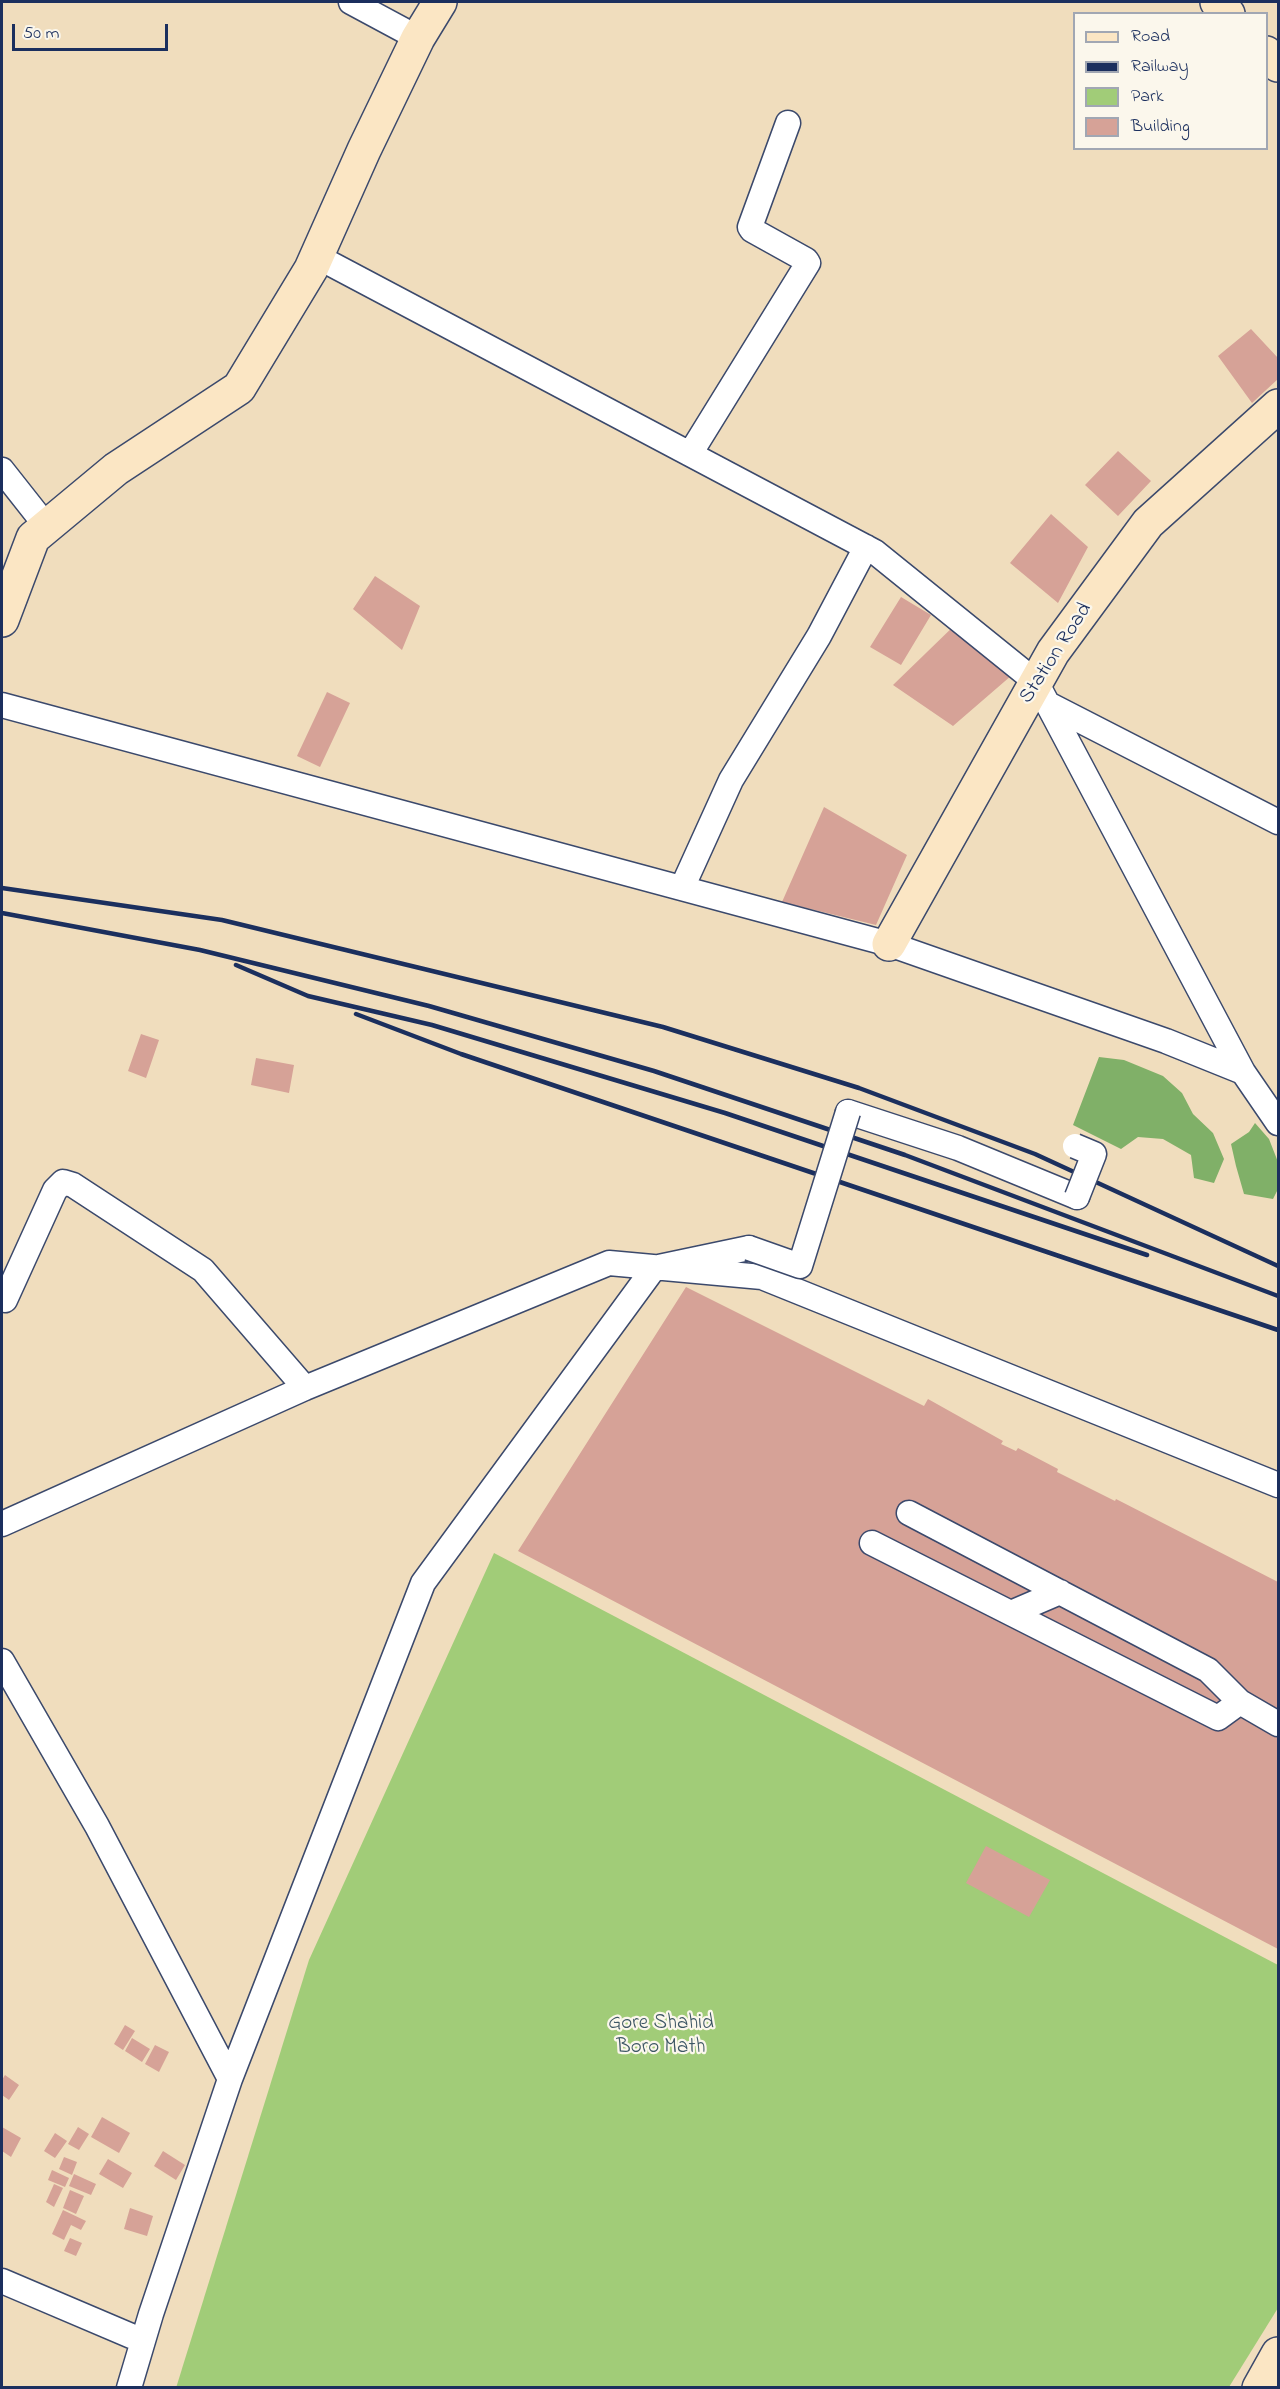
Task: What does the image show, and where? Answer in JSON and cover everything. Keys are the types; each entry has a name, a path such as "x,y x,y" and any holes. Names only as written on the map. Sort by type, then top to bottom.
{"street":[{"path":"351,2 418,38"},
{"path":"2,620 33,538 116,469 239,388 316,256 418,38 440,2"},
{"path":"690,454 808,263 750,227 788,123"},
{"path":"316,256 875,552 1042,693 1278,822"},
{"name":"Station Road","path":"889,944 1042,693 1053,652 1148,523 1278,406"},
{"path":"2,470 47,526"},
{"path":"682,888 731,780 819,636 866,547"},
{"path":"1042,693 1243,1072 1278,1124"},
{"path":"2,705 889,944 1166,1041 1243,1072"},
{"path":"129,2388 230,2079 423,1583 654,1268 749,1248 800,1266 848,1112 958,1148 1077,1197 1094,1154 1075,1146"},
{"path":"5,1300 55,1190 63,1182 73,1185 203,1270 305,1388"},
{"path":"2,1524 305,1388 609,1263 762,1277 1278,1485"},
{"path":"909,1513 1208,1670 1240,1702 1278,1724"},
{"path":"872,1543 1218,1718 1240,1702"},
{"path":"1011,1613 1060,1592"},
{"path":"2,1661 97,1826 230,2079"},
{"path":"2,2281 143,2341"},
{"path":"1258,2388 1278,2354"}],"green space":[{"path":"1099,1057 1124,1060 1163,1076 1182,1093 1193,1114 1213,1133 1224,1159 1214,1183 1194,1178 1191,1155 1163,1139 1138,1137 1121,1149 1073,1125"},
{"path":"1255,1123 1269,1139 1278,1162 1278,1189 1273,1199 1244,1194 1236,1166 1231,1144 1249,1132"},
{"name":"Gore Shahid Boro Math","path":"494,1553 1278,1965 1278,2308 1229,2387 176,2388 309,1960"}],"building":[{"path":"1251,329 1278,358 1278,379 1252,403 1218,356"},
{"path":"1118,451 1151,481 1118,516 1085,485"},
{"path":"1051,514 1088,547 1058,603 1010,563"},
{"path":"375,576 420,606 402,650 353,609"},
{"path":"901,597 931,615 901,665 870,647"},
{"path":"959,621 1019,669 953,726 893,685"},
{"path":"327,692 350,703 320,767 297,756"},
{"path":"824,807 907,855 876,925 782,902"},
{"path":"141,1034 159,1040 146,1078 128,1071"},
{"path":"256,1058 294,1065 289,1093 251,1085"},
{"path":"686,1287 924,1406 928,1399 1003,1441 1001,1444 1016,1451 1018,1448 1058,1469 1057,1472 1115,1501 1116,1499 1278,1582 1278,1949 518,1551"},
{"path":"986,1846 1050,1880 1029,1917 966,1883"},
{"path":"125,2025 135,2031 123,2050 114,2044"},
{"path":"132,2038 150,2049 142,2062 125,2051"},
{"path":"155,2045 169,2052 159,2072 145,2064"},
{"path":"5,2075 19,2085 9,2100 2,2095 2,2080"},
{"path":"102,2117 130,2133 119,2153 91,2137"},
{"path":"2,2127 21,2138 11,2157 2,2151"},
{"path":"78,2127 89,2134 79,2150 68,2144"},
{"path":"55,2133 67,2141 55,2158 44,2151"},
{"path":"163,2151 185,2165 176,2180 154,2166"},
{"path":"64,2157 77,2162 72,2175 59,2169"},
{"path":"108,2159 132,2173 123,2188 99,2174"},
{"path":"52,2170 69,2178 65,2187 48,2180"},
{"path":"74,2174 96,2184 91,2195 69,2186"},
{"path":"54,2184 63,2188 54,2207 46,2202"},
{"path":"70,2190 84,2196 76,2214 63,2208"},
{"path":"130,2208 153,2216 147,2236 124,2229"},
{"path":"63,2210 86,2221 81,2230 71,2225 64,2240 52,2234"},
{"path":"70,2238 82,2243 76,2256 64,2251"}],"railway":[{"path":"2,888 222,920 663,1027 859,1088 1035,1154 1278,1266"},
{"path":"2,913 200,950 429,1006 654,1071 905,1155 1278,1296"},
{"path":"236,965 308,996 432,1025 725,1113 1147,1255"},
{"path":"356,1014 461,1054 1278,1330"}]}
